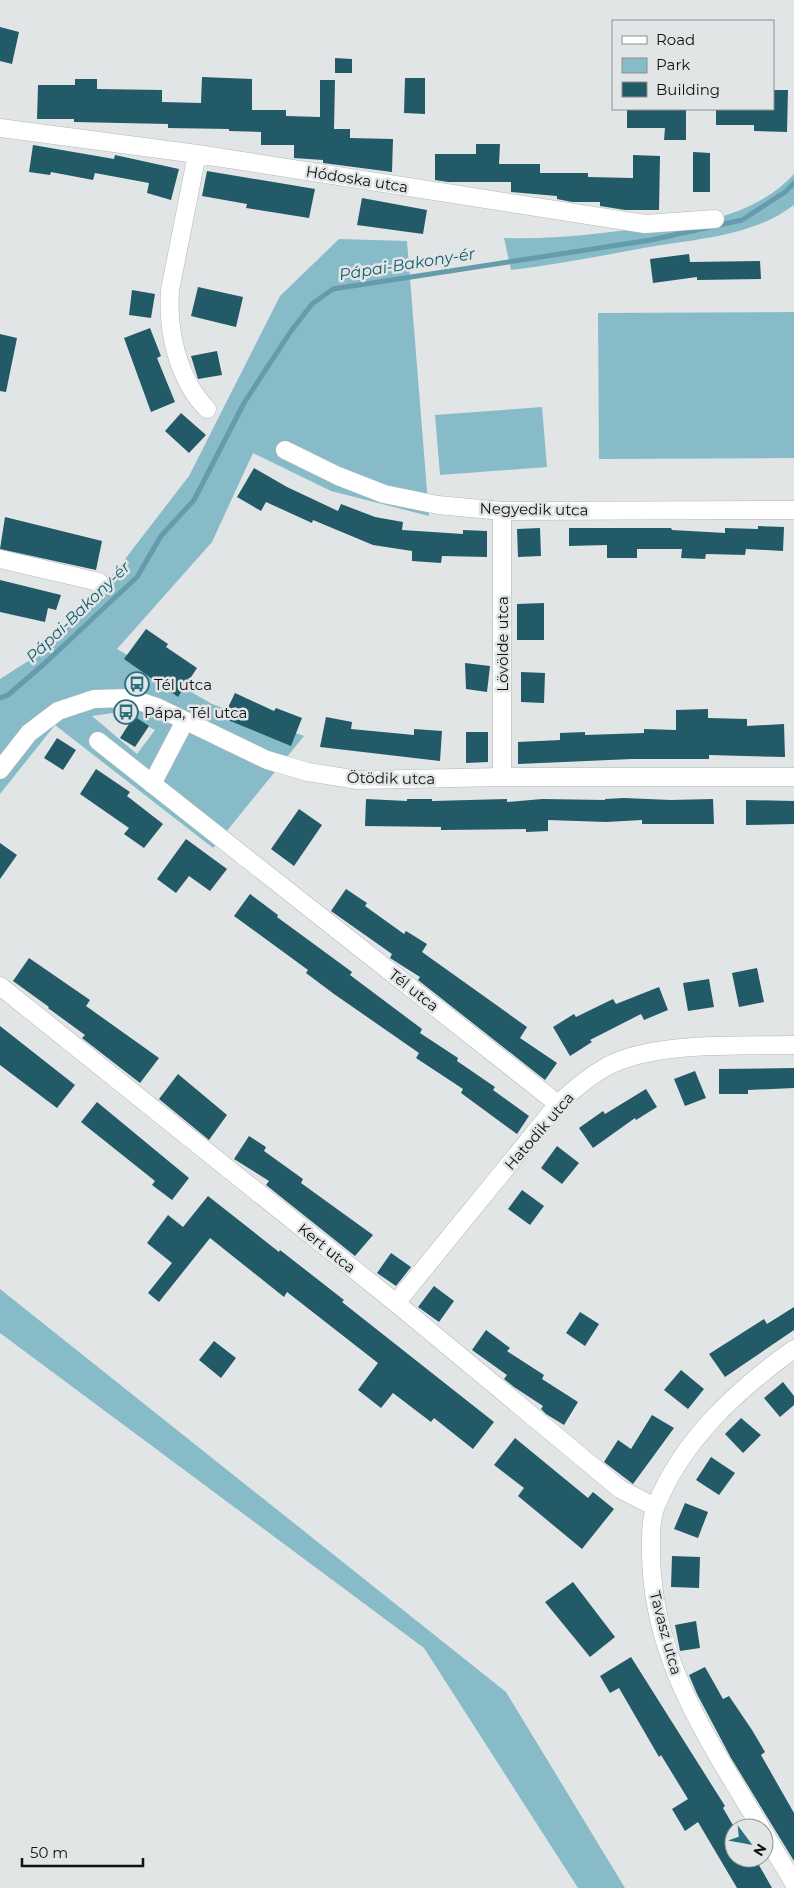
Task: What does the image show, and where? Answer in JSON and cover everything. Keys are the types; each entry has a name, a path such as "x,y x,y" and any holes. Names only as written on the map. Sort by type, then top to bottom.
{"street":[{"name":"Hódoska utca","path":"0,128 197,154 645,224 715,219"},
{"path":"197,154 168,306 183,375 194,396 207,409"},
{"name":"Negyedik utca","path":"285,450 384,494 438,505 502,511 794,510"},
{"name":"Lövölde utca","path":"502,511 502,777"},
{"path":"0,559 99,582"},
{"name":"Ötödik utca","path":"0,770 29,733 58,711 94,699 129,698 157,707 267,760 308,772 358,780 502,777 794,777"},
{"path":"152,784 185,720"},
{"name":"Tél utca","path":"98,741 558,1104"},
{"name":"Kert utca","path":"0,986 396,1303 620,1489 655,1507"},
{"name":"Hatodik utca","path":"396,1303 558,1104 584,1081 608,1066 674,1048 794,1046"},
{"path":"655,1507 679,1463 710,1421 738,1393 794,1349"},
{"name":"Tavasz utca","path":"655,1507 651,1534 651,1570 658,1616 670,1660 690,1709 755,1818"},
{"path":"774,1849 794,1883"}],"green space":[{"path":"794,174 794,205 777,216 740,231 720,236 511,270 504,238 578,235 708,220 727,215 758,202"},
{"path":"339,239 407,241 429,516 331,491 253,453 212,542 117,649 212,704 304,736 213,848 55,725 0,794 0,679 33,658 95,598 189,476 280,296","holes":["120,712 155,730 137,754 92,716"]},
{"path":"794,312 794,458 599,459 598,313"},
{"path":"542,407 547,467 440,475 435,415"},
{"path":"0,1289 506,1692 625,1888 578,1888 424,1648 0,1333"}],"building":[{"path":"0,27 19,32 12,64 0,61"},
{"path":"335,58 352,59 352,73 335,73"},
{"path":"202,77 252,79 252,110 286,110 286,116 320,117 320,80 335,80 334,129 350,129 350,138 393,139 392,172 323,163 323,160 294,158 294,145 261,145 261,132 229,131 229,129 168,128 168,124 74,122 74,119 37,119 38,85 75,85 75,79 97,79 97,89 162,90 162,102 201,103"},
{"path":"405,78 425,78 425,114 404,113"},
{"path":"774,90 788,90 787,132 754,131 754,125 716,125 716,110 774,110"},
{"path":"627,110 686,110 686,140 664,140 665,128 627,128"},
{"path":"476,144 500,144 499,164 540,164 540,173 588,173 588,177 633,178 633,155 660,156 659,210 625,210 600,206 600,202 572,202 557,199 557,196 511,192 511,182 448,182 435,180 435,154 476,154"},
{"path":"33,145 114,159 115,155 179,169 171,200 147,193 149,183 95,173 93,180 51,172 50,175 29,172"},
{"path":"693,152 710,153 710,192 693,192"},
{"path":"207,171 315,189 309,218 246,208 247,204 202,196"},
{"path":"362,198 427,210 423,234 357,225"},
{"path":"689,254 690,262 760,261 761,279 697,280 697,277 653,283 650,259"},
{"path":"198,287 243,297 236,327 191,316"},
{"path":"132,290 155,294 151,318 129,315"},
{"path":"150,328 161,356 157,358 175,402 151,412 124,338"},
{"path":"0,334 17,338 6,392 0,391"},
{"path":"217,351 222,375 198,379 191,356"},
{"path":"181,413 206,435 189,453 165,431"},
{"path":"254,468 287,487 338,511 341,504 375,517 403,522 402,530 463,534 463,530 487,531 487,557 442,556 441,563 412,561 412,551 373,545 313,520 312,523 266,502 261,511 237,497"},
{"path":"5,517 102,541 96,570 0,549"},
{"path":"758,526 784,527 783,551 746,549 745,555 706,554 705,559 681,558 682,549 637,549 637,558 607,558 607,545 569,546 569,528 671,528 672,530 725,533 725,528 758,529"},
{"path":"540,528 541,556 518,557 517,529"},
{"path":"0,580 61,595 56,610 48,608 45,622 0,612"},
{"path":"544,603 544,640 517,640 517,604"},
{"path":"146,629 168,644 166,647 197,668 178,697 124,659"},
{"path":"465,663 490,666 487,692 466,689"},
{"path":"521,672 545,673 544,703 521,702"},
{"path":"235,693 274,711 276,708 302,718 291,746 223,718"},
{"path":"708,709 708,718 747,719 747,726 784,724 785,757 709,755 709,759 632,759 518,764 518,742 560,740 560,733 585,732 585,735 644,733 644,729 676,730 676,710"},
{"path":"134,716 149,726 135,747 120,738"},
{"path":"326,717 352,722 351,729 414,735 414,729 442,731 440,761 320,747"},
{"path":"466,732 488,732 488,762 466,763"},
{"path":"57,738 76,750 63,770 44,758"},
{"path":"96,769 130,792 127,796 163,824 144,848 124,834 129,828 80,794"},
{"path":"624,798 713,799 714,824 642,824 642,820 606,822 548,820 548,831 526,832 526,829 441,830 441,827 365,826 366,799 407,801 407,799 432,799 432,801 507,799 507,802 542,799 605,800"},
{"path":"746,800 794,801 794,824 746,825"},
{"path":"299,809 322,825 294,866 271,849"},
{"path":"186,839 227,869 210,891 189,876 176,893 157,879"},
{"path":"0,843 17,855 0,879"},
{"path":"346,889 367,903 365,906 404,934 406,931 427,944 422,952 527,1027 520,1038 557,1063 545,1080 418,980 420,977 390,958 392,954 331,911"},
{"path":"250,894 278,915 277,917 352,972 350,975 422,1029 420,1033 458,1058 457,1061 495,1087 493,1090 529,1116 517,1134 461,1093 463,1089 416,1058 419,1053 334,994 306,973 308,970 234,916"},
{"path":"29,958 90,1000 86,1006 159,1058 140,1083 82,1038 85,1035 13,981"},
{"path":"757,968 764,1002 739,1007 732,973"},
{"path":"709,979 714,1007 688,1011 683,983"},
{"path":"659,987 668,1010 644,1020 641,1014 590,1040 592,1042 570,1056 553,1027 574,1014 576,1017 613,999 616,1004"},
{"path":"0,1026 75,1085 57,1108 0,1065"},
{"path":"794,1068 794,1088 748,1090 748,1094 719,1094 719,1069"},
{"path":"695,1071 706,1098 685,1106 674,1079"},
{"path":"178,1074 227,1115 209,1140 159,1099"},
{"path":"646,1089 657,1107 636,1120 635,1118 593,1148 579,1128 603,1111 605,1114"},
{"path":"97,1102 189,1178 172,1200 152,1185 155,1181 81,1122"},
{"path":"249,1136 266,1147 264,1151 303,1179 301,1183 373,1235 355,1256 266,1185 269,1181 234,1159"},
{"path":"557,1146 579,1163 562,1184 541,1168"},
{"path":"522,1190 544,1206 530,1225 508,1209"},
{"path":"208,1196 344,1300 342,1302 494,1422 473,1449 434,1418 431,1422 393,1393 381,1408 358,1390 378,1363 287,1292 284,1297 210,1238 159,1302 148,1293 172,1263 147,1243 168,1215 183,1227"},
{"path":"391,1253 411,1267 396,1286 377,1273"},
{"path":"434,1286 454,1301 439,1322 418,1307"},
{"path":"794,1307 794,1330 725,1377 709,1354 764,1319 767,1324"},
{"path":"580,1312 599,1324 585,1346 566,1333"},
{"path":"486,1330 510,1348 507,1351 544,1375 542,1379 578,1402 564,1425 546,1414 541,1409 543,1406 514,1387 504,1379 507,1375 472,1350"},
{"path":"214,1341 236,1358 221,1378 199,1360"},
{"path":"681,1370 704,1389 688,1409 664,1390"},
{"path":"783,1382 794,1396 794,1405 780,1417 764,1398"},
{"path":"652,1415 674,1428 633,1484 604,1462 618,1440 631,1449"},
{"path":"741,1418 761,1435 743,1453 725,1434"},
{"path":"515,1438 588,1498 593,1492 614,1509 582,1549 518,1496 524,1488 494,1465"},
{"path":"711,1457 735,1473 719,1495 696,1480"},
{"path":"685,1503 708,1512 698,1538 674,1529"},
{"path":"672,1556 700,1557 699,1588 671,1587"},
{"path":"573,1582 615,1637 590,1657 545,1602"},
{"path":"696,1621 700,1648 680,1651 675,1625"},
{"path":"631,1657 725,1806 723,1808 729,1818 724,1818 724,1866 698,1822 685,1831 672,1809 688,1799 661,1755 659,1757 619,1688 610,1693 600,1676"},
{"path":"705,1667 723,1699 729,1696 765,1752 761,1755 794,1813 794,1861 774,1828 774,1818 768,1818 731,1758 689,1675"},
{"path":"725,1868 761,1868 772,1888 737,1888"}],"waterway":[{"name":"Pápai-Bakony-ér","path":"0,698 8,695 44,664 137,577 161,536 194,500 244,403 291,331 312,304 333,289 651,240 742,220 785,192 794,183"}],"place":[{"name":"Tél utca","path":"137,684"},
{"name":"Pápa, Tél utca","path":"126,712"}]}
